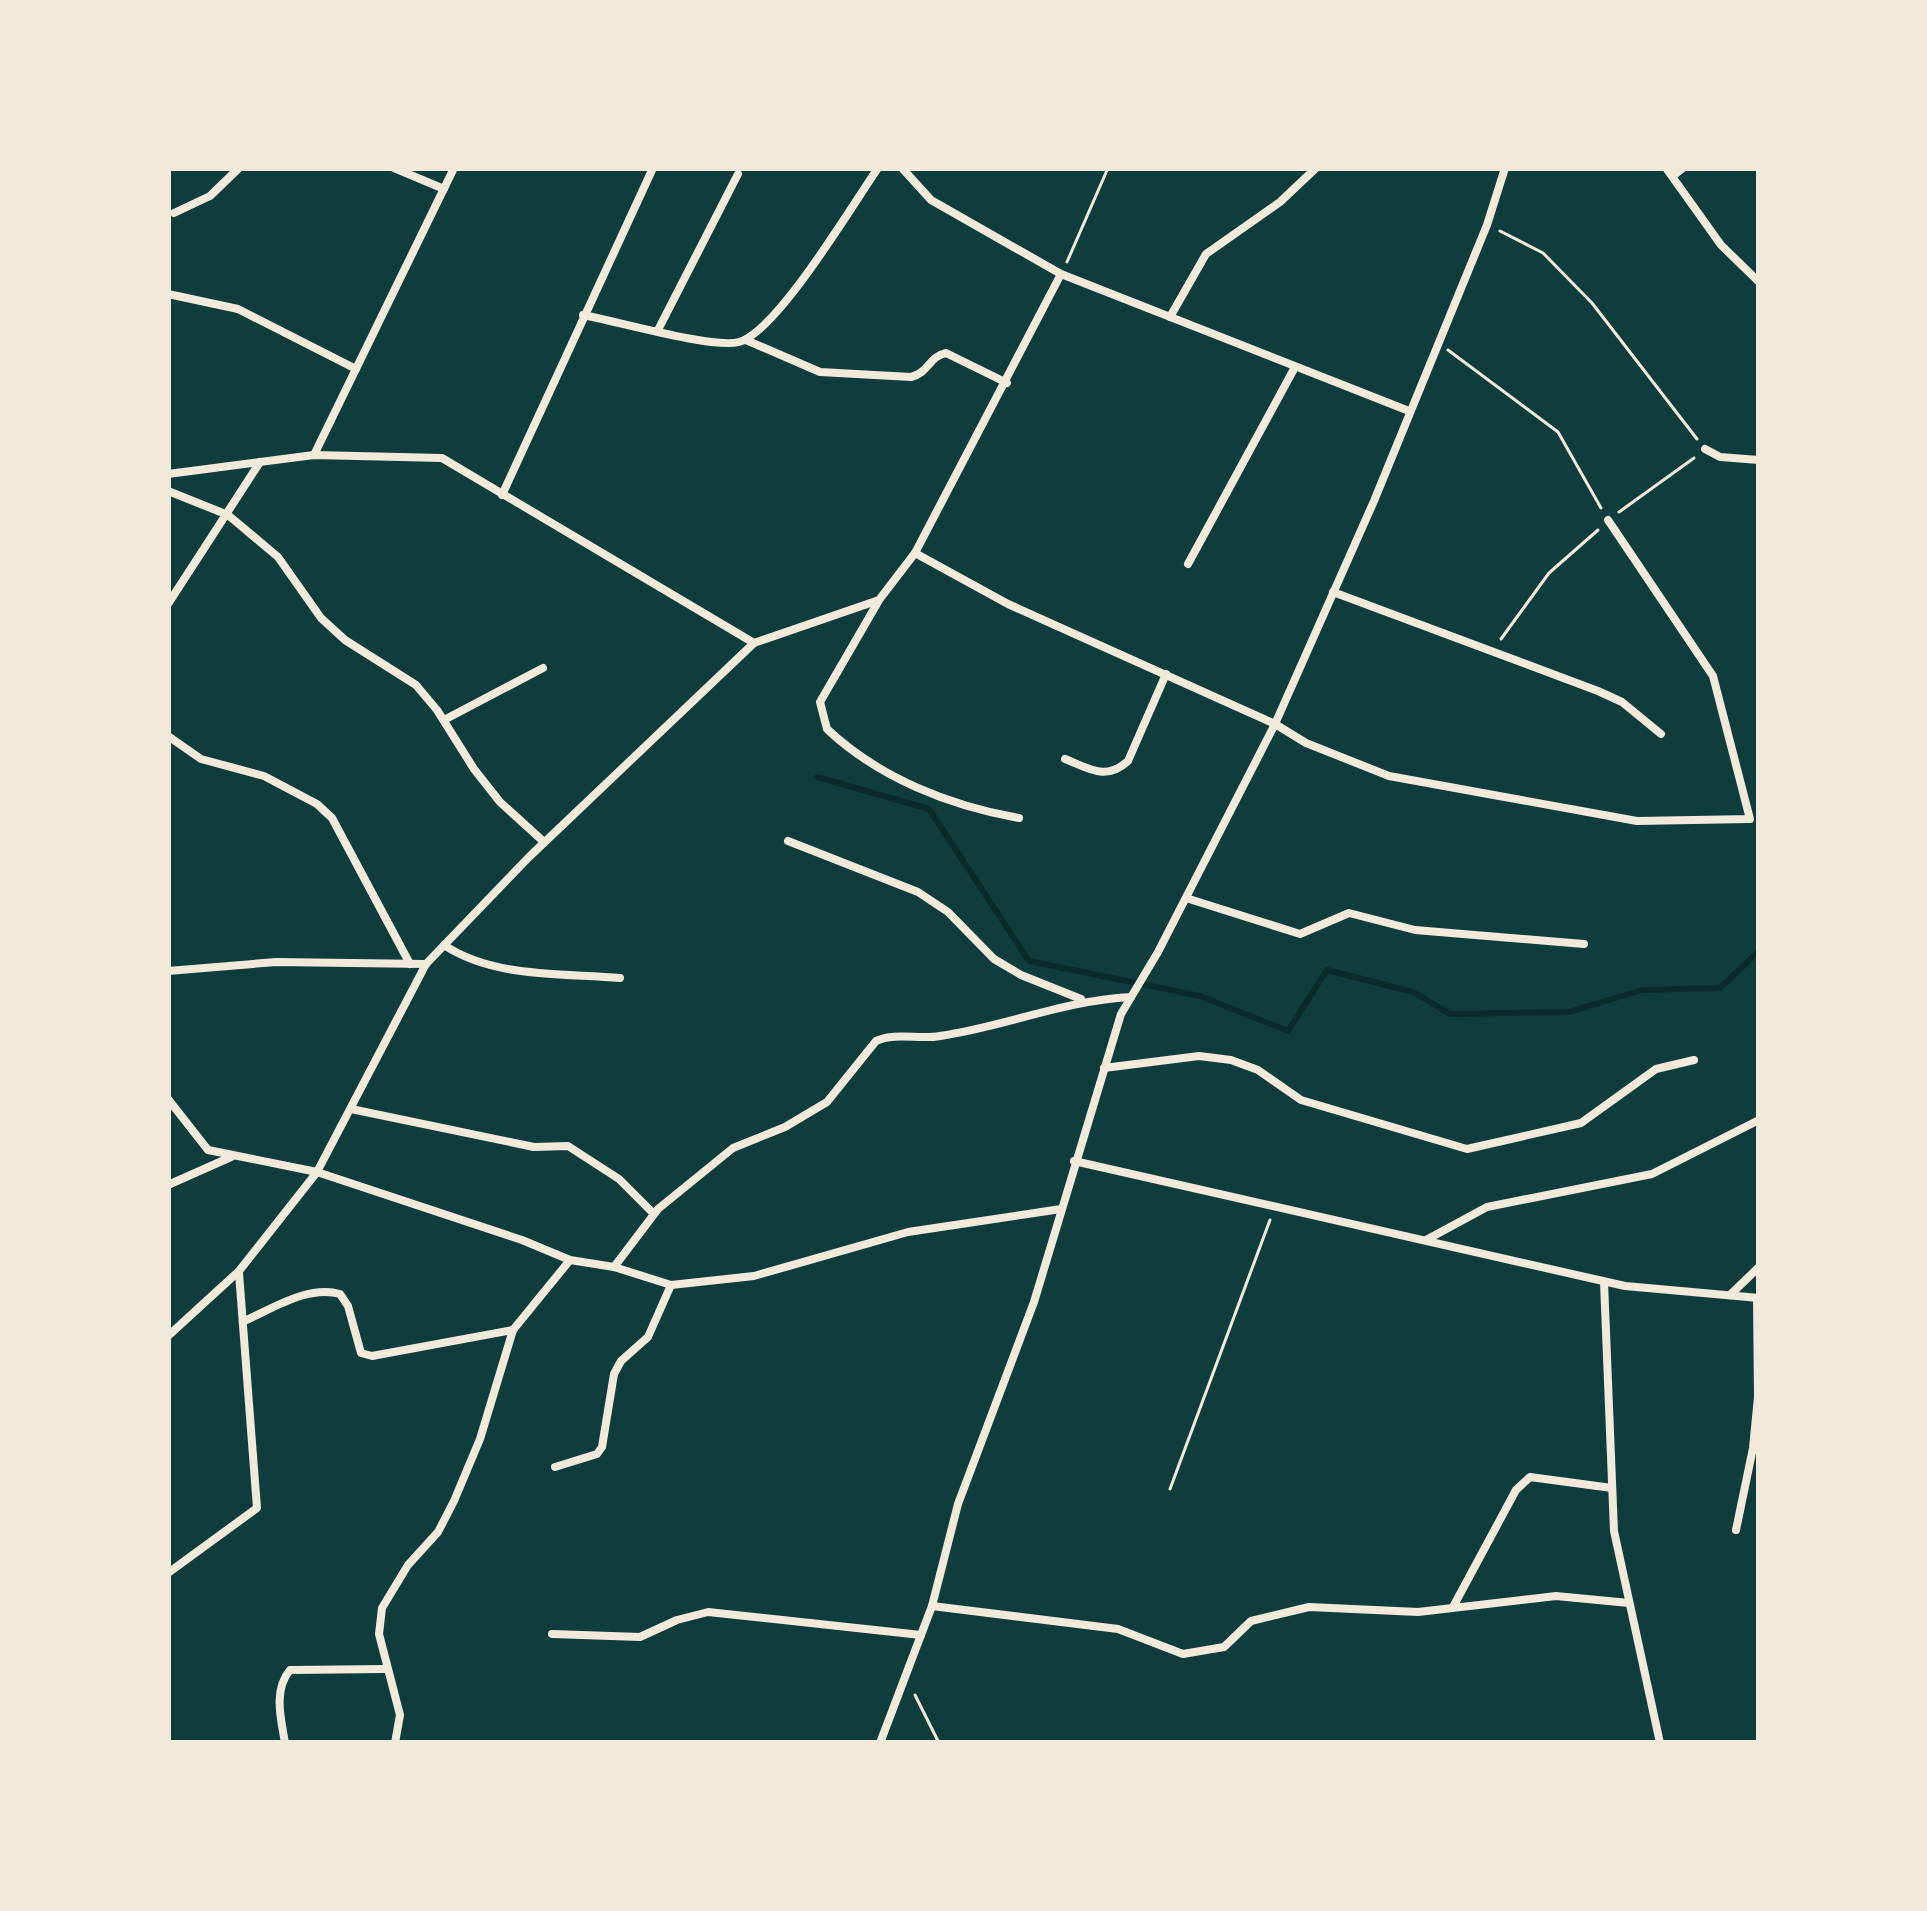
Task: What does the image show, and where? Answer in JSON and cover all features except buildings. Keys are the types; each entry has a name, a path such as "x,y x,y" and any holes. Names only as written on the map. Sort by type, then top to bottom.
{"street":[{"path":"173,213 210,196 239,168"},
{"path":"394,168 444,189"},
{"path":"314,455 454,168"},
{"path":"502,495 653,168"},
{"path":"746,340 790,296 878,168"},
{"path":"902,168 931,200 1061,274 1409,412"},
{"path":"1170,317 1205,254 1280,202 1316,168"},
{"path":"880,1743 932,1606 958,1504 1034,1302 1121,1015 1275,724 1487,225 1505,168"},
{"path":"1682,168 1670,172 1721,245 1759,281"},
{"path":"658,330 738,174"},
{"path":"1019,818 968,809 932,795 868,758 827,729 820,702 879,600 915,553 1061,274"},
{"path":"168,294 238,309 356,369"},
{"path":"583,315 720,342 746,340 820,372 911,377 923,374 934,358 946,353 1007,383"},
{"path":"1187,564 1295,367"},
{"path":"1706,449 1720,457 1759,460"},
{"path":"168,473 314,455 442,458 754,644"},
{"path":"168,604 260,462"},
{"path":"168,491 228,515 278,557 321,618 345,640 416,686 500,802 544,842"},
{"path":"915,553 1008,604 1275,724 1306,743 1389,776 1637,821 1750,819 1713,676 1608,520"},
{"path":"1333,592 1622,702 1661,734"},
{"path":"168,1336 239,1271 317,1172 426,964 444,945 544,842 754,644 879,600"},
{"path":"444,720 543,668"},
{"path":"1065,759 1103,775 1117,771 1128,761 1166,674"},
{"path":"168,736 201,759 242,767 317,804 342,833 410,964"},
{"path":"788,841 918,892 1021,976 1082,1000"},
{"path":"1186,898 1300,934 1349,914 1414,930 1584,944"},
{"path":"444,945 461,957 498,968 620,978"},
{"path":"168,970 276,962 426,964"},
{"path":"614,1268 654,1214 734,1148 785,1127 827,1102 876,1041 886,1036 934,1037 1082,1000 1132,997"},
{"path":"1104,1068 1199,1056 1232,1060 1258,1070 1301,1100 1467,1149 1581,1123 1656,1070 1694,1060"},
{"path":"168,1099 208,1150 317,1172 570,1260 671,1285 754,1276 908,1232 1061,1210"},
{"path":"351,1109 534,1147 568,1146 619,1179 654,1214"},
{"path":"1425,1240 1487,1207 1652,1174 1759,1120"},
{"path":"168,1185 231,1157"},
{"path":"1075,1161 1604,1281 1758,1298 1758,1397 1736,1530"},
{"path":"395,1743 400,1715 379,1634 382,1608 407,1565 438,1532 454,1502 481,1439 513,1330 570,1260"},
{"path":"1730,1295 1759,1267"},
{"path":"168,1573 257,1508 239,1271"},
{"path":"1604,1281 1614,1531 1660,1743"},
{"path":"555,1467 597,1454 602,1447 614,1374 621,1361 648,1337 671,1285"},
{"path":"244,1321 299,1296 327,1290 340,1294 361,1353 372,1356 513,1330"},
{"path":"1452,1608 1516,1490 1530,1477 1612,1488"},
{"path":"932,1606 1118,1629 1184,1654 1224,1647 1251,1621 1309,1607 1418,1612 1556,1595 1629,1603"},
{"path":"552,1634 640,1637 708,1612 922,1635"},
{"path":"285,1743 279,1705 284,1677 290,1670 385,1669"}],"path":[{"path":"1061,274 1108,168"},
{"path":"1487,225 1543,253 1592,303 1706,449 1608,520 1549,574 1490,653"},
{"path":"1436,343 1558,432 1608,520"},
{"path":"1170,1490 1275,1207"},
{"path":"906,1678 939,1743"}],"waterway":[{"path":"817,777 929,809 1029,961 1200,996 1288,1031 1327,970 1413,992 1450,1014 1569,1012 1642,990 1720,988 1759,951"}]}
